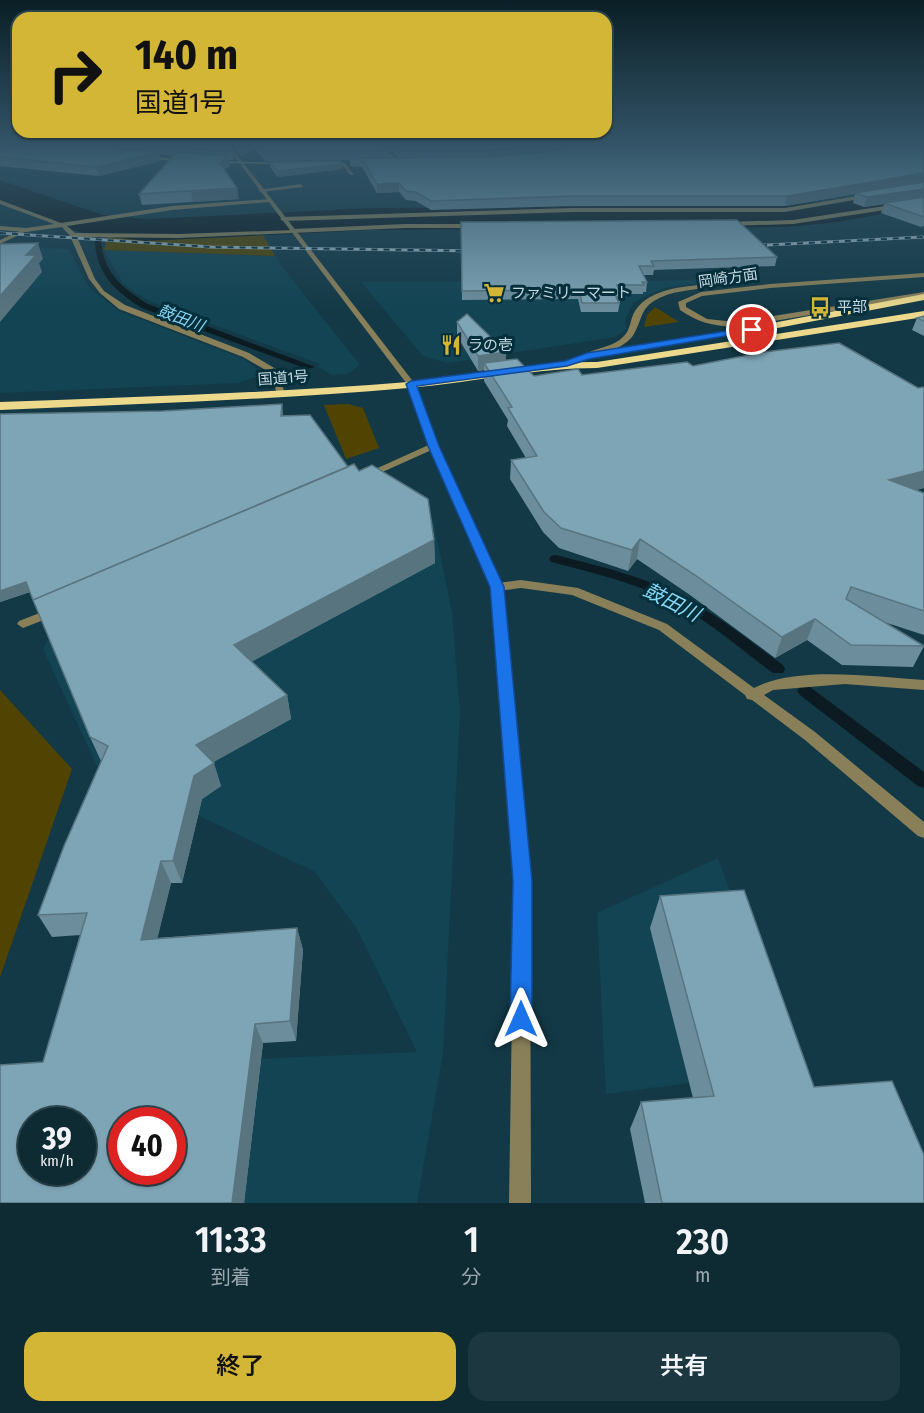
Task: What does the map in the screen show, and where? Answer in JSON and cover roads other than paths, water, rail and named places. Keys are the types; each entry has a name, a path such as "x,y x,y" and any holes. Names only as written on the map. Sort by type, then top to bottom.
{"highway":[{"name":"国道1号","path":"567,364 587,356 776,326 924,296"},
{"name":"国道1号","path":"0,406 281,393 411,384 567,364 597,365 924,314"}],"street":[{"path":"284,220 572,210 760,211 785,210 850,199"},
{"path":"0,228 26,230 172,208 269,200 411,384 434,446 497,587 522,881 520,1203"},
{"path":"0,202 67,225 92,279 111,300 122,307 257,360 273,371 281,393"},
{"path":"719,224 792,222 924,202"},
{"path":"760,211 765,221"},
{"path":"73,235 486,226"},
{"path":"0,242 26,230"},
{"path":"587,356 618,344 628,337 634,327 634,319 644,305 666,293 715,286 870,277 924,270"},
{"name":"岡崎方面","path":"924,274 770,286 701,294 682,302 684,308 699,319 727,325 924,296"},
{"path":"352,481 434,446"},
{"path":"497,587 521,584 574,591 663,627 810,736 924,831"},
{"path":"23,624 67,605"},
{"path":"752,695 770,685 802,681 845,679 924,685"}],"waterway":[{"path":"25,199 98,226 146,230 372,219 788,216 839,211 906,199"},
{"name":"鼓田川","path":"98,226 99,252 107,274 133,299 145,306 310,367"},
{"name":"鼓田川","path":"555,559 648,586 683,602 778,669"},
{"name":"鼓田川","path":"805,691 924,781"}],"railway":[{"path":"0,233 211,247 480,251"},
{"path":"749,246 924,237"}],"place":[{"name":"ファミリーマート","path":"494,293"},
{"name":"平部","path":"820,307"},
{"name":"ラの壱","path":"451,345"}]}
